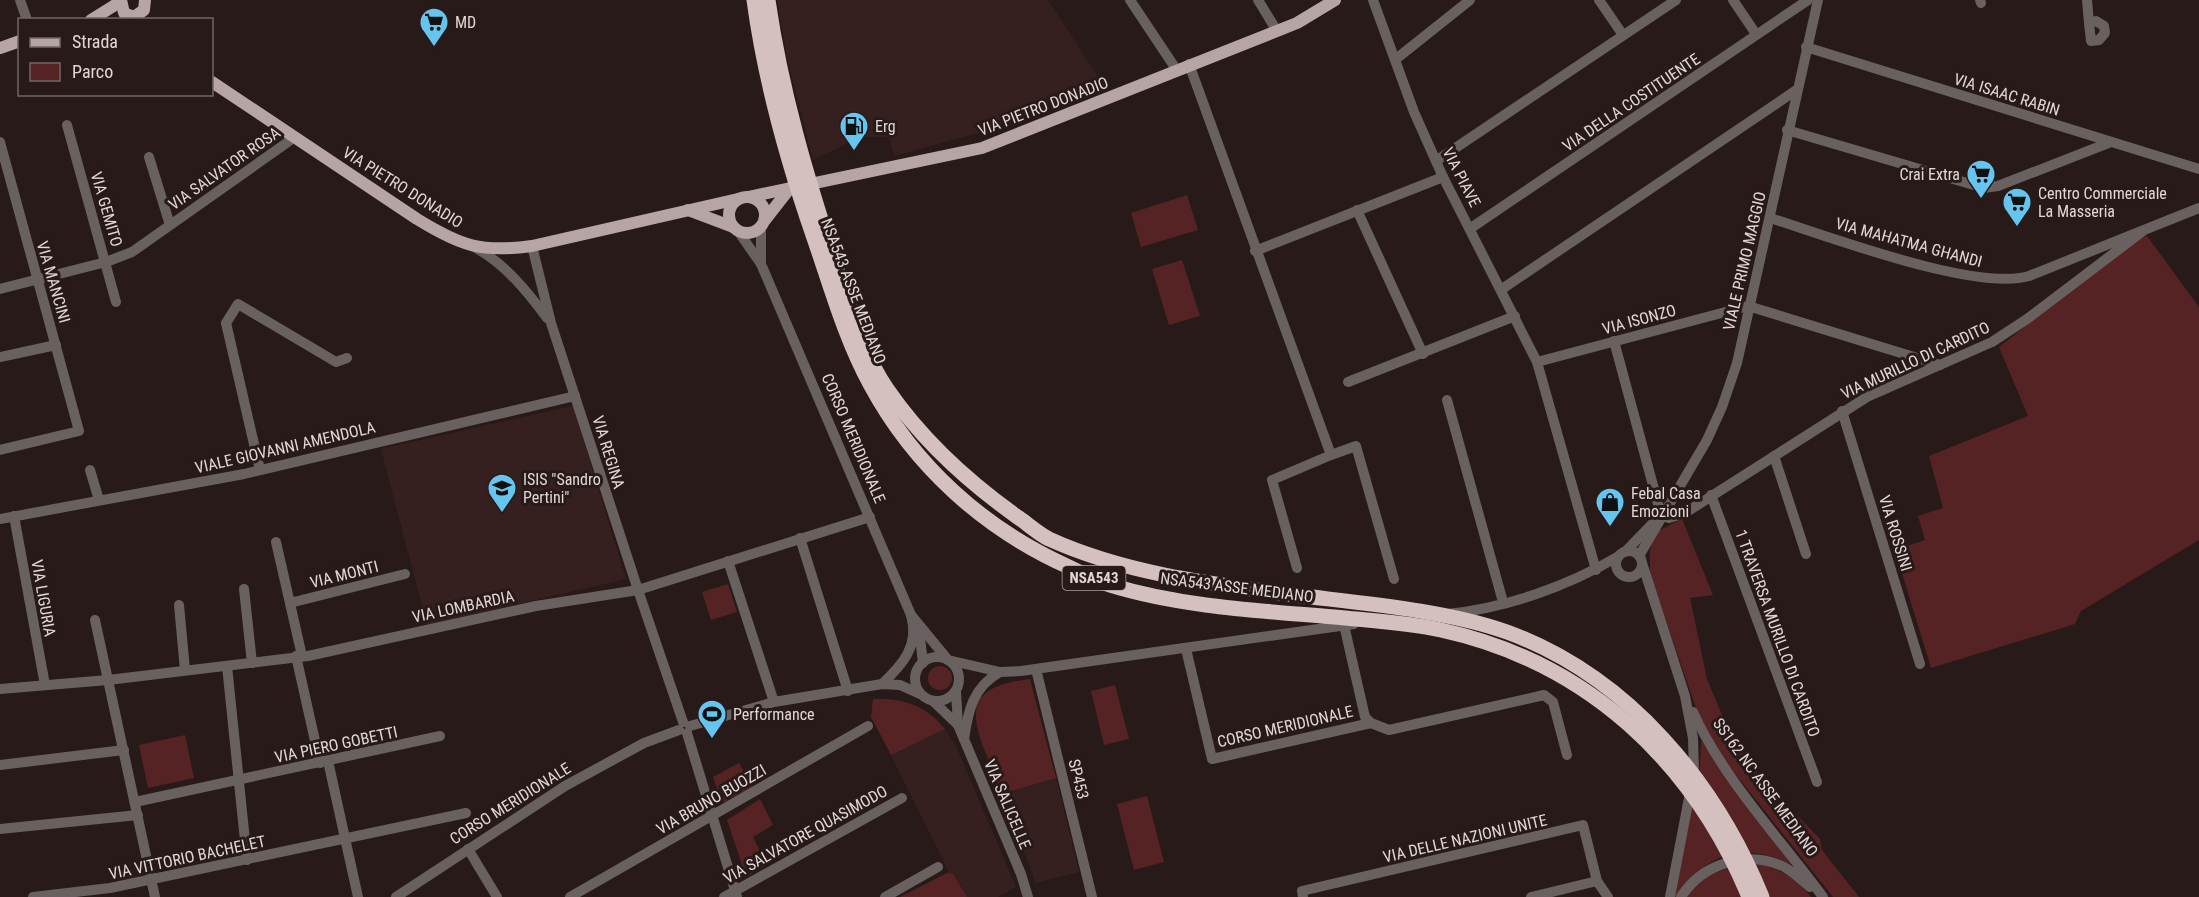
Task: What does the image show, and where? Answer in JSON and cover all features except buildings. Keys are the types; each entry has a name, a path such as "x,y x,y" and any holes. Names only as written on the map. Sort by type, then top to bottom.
{"highway":[{"name":"NSA543 ASSE MEDIANO","path":"754,0 760,46 785,150 847,335 869,383 901,433 922,461 974,510 1006,534 1045,557 1107,584 1228,608 1440,630 1522,656 1582,689 1635,729 1668,761 1718,833 1749,897"},
{"name":"NSA543 ASSE MEDIANO","path":"768,0 776,54 804,170 859,333 885,387 925,437 980,491 1047,538 1128,567 1226,586 1462,620 1507,632 1579,669 1643,718 1675,750 1705,788 1730,828 1762,897"}],"main road":[{"name":"VIA PIETRO DONADIO","path":"213,83 449,239 476,248 504,250 532,246 687,210 982,148 1176,69 1297,23 1335,0"},
{"path":"99,18 124,12 137,16 145,6"},
{"path":"0,48 18,42"},
{"path":"687,210 750,234 763,224 790,188"},
{"path":"735,229 729,212 743,198 762,204 763,224"}],"street":[{"path":"20,0 26,18"},
{"path":"1130,0 1176,69"},
{"path":"1258,0 1277,31"},
{"name":"VIA PIAVE","path":"1373,0 1443,177 1471,228 1537,362 1596,570"},
{"path":"1396,59 1470,0"},
{"path":"1599,0 1623,36"},
{"path":"1436,161 1676,0"},
{"path":"1733,0 1756,34"},
{"name":"VIA DELLA COSTITUENTE","path":"1471,228 1808,0"},
{"name":"VIALE PRIMO MAGGIO","path":"1640,559 1661,515 1707,440 1722,408 1737,363 1748,306 1770,218 1787,130 1818,0"},
{"path":"2087,0 2089,23"},
{"name":"VIA ISAAC RABIN","path":"1806,47 2199,169"},
{"path":"1189,64 1331,455"},
{"path":"1502,290 1798,88"},
{"name":"VIA GEMITO","path":"67,125 116,302"},
{"path":"1787,130 1984,188 1998,186 2111,142"},
{"name":"VIA SALVATOR ROSA","path":"0,290 106,262 132,252 295,137"},
{"name":"VIA MANCINI","path":"0,142 79,431 0,450"},
{"name":"VIA SALVATOR ROSA","path":"149,157 170,225"},
{"path":"1255,251 1443,177"},
{"path":"2143,231 2199,208"},
{"path":"1357,210 1423,354"},
{"name":"VIA MAHATMA GHANDI","path":"1770,218 1868,249 1945,270 2009,280 2029,276 2143,231"},
{"path":"761,264 763,224"},
{"path":"735,229 761,264"},
{"name":"VIA MURILLO DI CARDITO","path":"1661,515 1676,517 1867,397 1992,342 2028,319 2143,231"},
{"name":"VIA REGINA","path":"532,246 551,323 638,590"},
{"name":"VIA REGINA","path":"476,248 491,256 508,272 551,323"},
{"name":"CORSO MERIDIONALE","path":"761,264 915,619"},
{"path":"260,470 226,323 238,304 336,362 347,358"},
{"path":"1748,306 1940,365"},
{"name":"VIA ISONZO","path":"1537,362 1748,306"},
{"path":"1348,382 1515,316"},
{"path":"1614,341 1661,515"},
{"path":"0,357 56,345"},
{"name":"VIALE GIOVANNI AMENDOLA","path":"0,519 260,470 575,396"},
{"path":"1447,400 1503,602"},
{"name":"VIA ROSSINI","path":"1842,411 1920,664"},
{"path":"1296,568 1272,480 1356,446 1394,579"},
{"path":"1774,456 1806,554"},
{"path":"90,470 99,500"},
{"name":"1 TRAVERSA MURILLO DI CARDITO","path":"1711,495 1817,782"},
{"name":"VIALE PRIMO MAGGIO","path":"1622,554 1661,515"},
{"name":"VIA LIGURIA","path":"14,516 45,685"},
{"name":"VIA LOMBARDIA","path":"0,689 108,680 299,656 536,606 638,590 870,517"},
{"path":"800,538 848,691"},
{"name":"VIA MONTI","path":"276,542 299,656"},
{"path":"922,663 933,657 1000,672 1036,669 1344,625 1454,613 1569,583 1622,554 1633,552 1640,559 1640,571 1628,576 1596,570"},
{"path":"1622,554 1616,564 1628,576"},
{"name":"SS162 NC ASSE MEDIANO","path":"1640,559 1685,696 1693,738 1694,772 1670,897"},
{"path":"728,561 774,702"},
{"name":"VIA MONTI","path":"290,603 405,574"},
{"name":"SS162 NC ASSE MEDIANO","path":"1628,576 1650,597 1661,621"},
{"path":"244,589 252,663"},
{"path":"638,590 685,728 736,894"},
{"path":"179,605 185,670"},
{"path":"915,619 959,674 956,692 958,725"},
{"path":"915,619 922,643 922,663 915,680 920,694"},
{"path":"882,684 909,654 915,619"},
{"path":"95,620 155,897"},
{"name":"CORSO MERIDIONALE","path":"1344,625 1365,717 1371,723 1389,730 1544,694 1553,702 1567,755"},
{"name":"CORSO MERIDIONALE","path":"1186,649 1212,759 1371,723"},
{"path":"299,656 358,897"},
{"path":"227,666 247,860"},
{"name":"SP453","path":"1036,669 1092,897"},
{"path":"964,740 968,710 973,698 990,678 1000,672"},
{"path":"882,684 900,685 920,694 934,702 958,725"},
{"name":"CORSO MERIDIONALE","path":"396,897 565,786 644,743 685,728 774,702 882,684"},
{"path":"934,702 946,700 956,692"},
{"name":"SS162 NC ASSE MEDIANO","path":"1685,696 1702,732 1822,897"},
{"name":"VIA SALICELLE","path":"958,725 1013,853 1028,897"},
{"name":"VIA BRUNO BUOZZI","path":"570,897 868,726"},
{"name":"VIA PIERO GOBETTI","path":"135,802 440,736"},
{"path":"0,765 124,750"},
{"name":"VIA SALVATORE QUASIMODO","path":"724,897 736,894 902,798"},
{"name":"VIA VITTORIO BACHELET","path":"33,897 110,888 466,813"},
{"path":"0,829 138,815"},
{"name":"VIA DELLE NAZIONI UNITE","path":"1304,897 1302,891 1583,825 1597,881 1608,897"},
{"path":"468,849 497,897"},
{"path":"1682,897 1703,873 1717,865 1736,860 1754,860 1782,865 1822,897"},
{"path":"885,897 938,867"},
{"path":"1531,897 1597,881"}],"shaded area":[{"path":"777,0 1048,0 1104,86 1017,122 894,156 889,137 861,137 813,160 786,53"},
{"name":"ISIS \"Sandro Pertini\"","path":"573,406 626,579 427,625 381,449"},
{"path":"945,729 955,744 1016,887 998,897 967,897 954,873 950,874 891,755"},
{"path":"1056,778 1079,872 1036,883 1002,794"}],"green space":[{"path":"1187,195 1198,230 1141,247 1131,213"},
{"path":"2147,236 2199,307 2199,540 2081,611 2075,624 1931,668 1895,550 1925,540 1918,516 1943,508 1929,456 2028,416 1999,347 2134,241"},
{"path":"1182,260 1200,316 1169,325 1152,269"},
{"path":"1682,519 1713,595 1690,598 1707,679 1728,729 1785,813 1792,810 1820,839 1822,850 1859,897 1833,897 1721,756 1696,708 1650,575 1650,550 1656,532"},
{"path":"728,584 737,612 711,620 702,592"},
{"path":"940,666 949,669 952,678 949,687 940,690 931,687 928,678 931,669"},
{"path":"1030,679 1056,778 1001,794 980,736 976,722 976,710 980,700 987,692 997,686"},
{"path":"1115,685 1129,739 1104,745 1091,691"},
{"path":"873,699 895,700 913,705 930,714 945,729 891,755 871,717"},
{"path":"185,735 194,778 148,788 139,745"},
{"path":"1701,740 1794,866 1772,856 1735,854 1712,862 1702,869 1677,897 1674,897 1700,767"},
{"path":"739,763 752,787 722,803 713,777"},
{"path":"1147,796 1164,862 1134,870 1117,804"},
{"path":"760,799 773,825 753,837 767,865 746,877 727,820"},
{"path":"1761,864 1789,876 1811,897 1687,897 1702,880 1711,875 1730,868"},
{"path":"949,872 953,873 967,897 900,897"}],"place":[{"name":"MD","path":"434,48"},
{"name":"Erg","path":"854,152"},
{"name":"Crai Extra","path":"1981,200"},
{"name":"Centro Commerciale La Masseria","path":"2017,228"},
{"name":"ISIS \"Sandro Pertini\"","path":"502,514"},
{"name":"Febal Casa Emozioni","path":"1610,528"},
{"name":"Performance","path":"712,740"}]}
